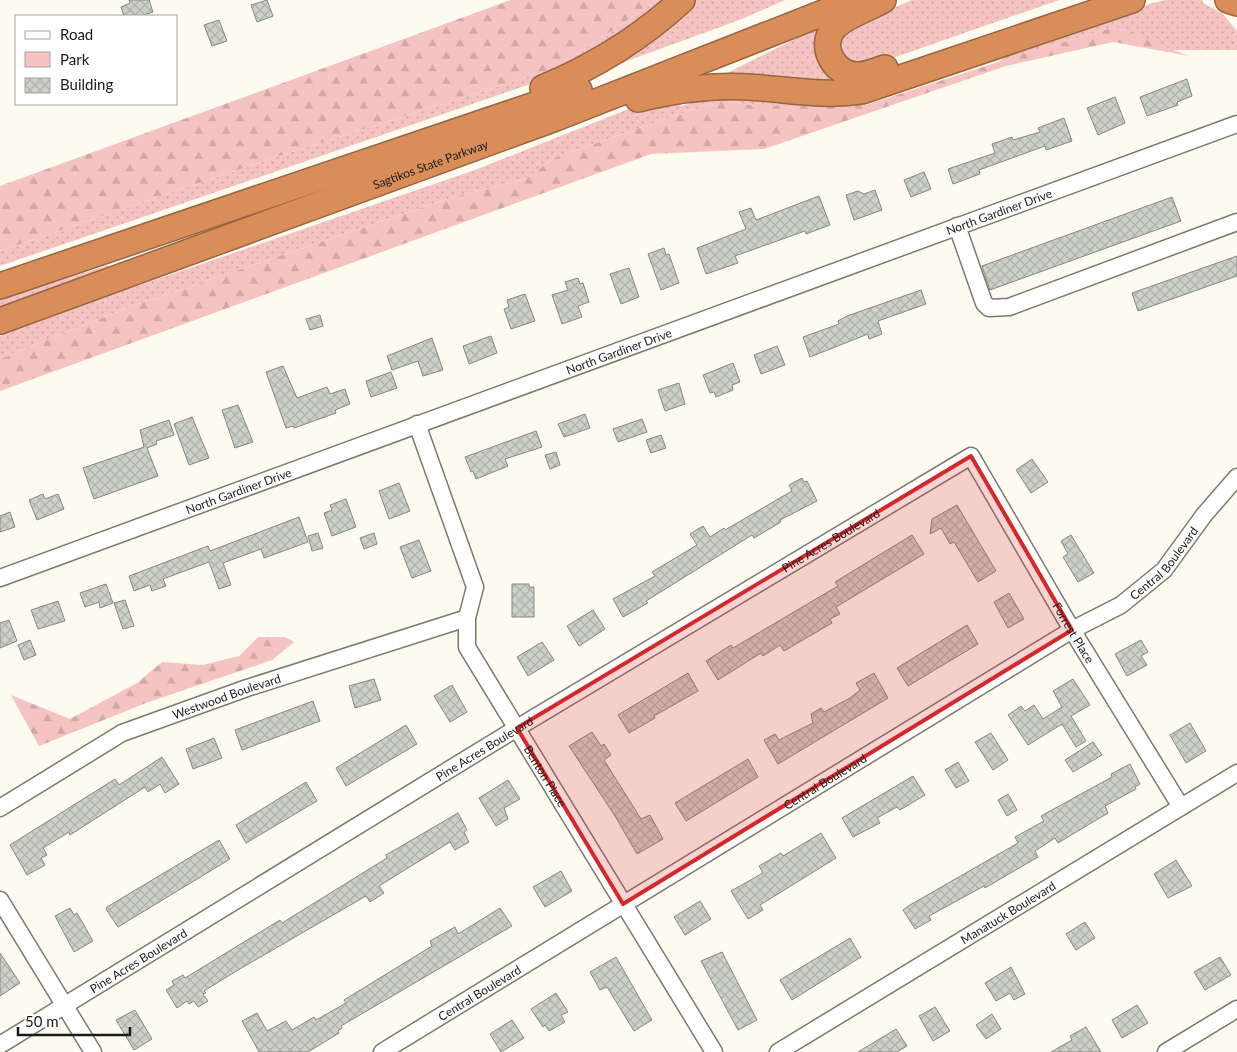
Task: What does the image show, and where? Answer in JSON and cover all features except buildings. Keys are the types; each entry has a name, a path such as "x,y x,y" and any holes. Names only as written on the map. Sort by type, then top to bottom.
{"highway":[{"path":"389,156 485,110 579,71 626,44 682,0"},
{"name":"Sagtikos State Parkway","path":"0,286 550,102 809,0"},
{"name":"Sagtikos State Parkway","path":"0,321 553,119 856,0"},
{"path":"883,0 846,18 830,34 828,40 829,53 839,69 857,76 873,72 1083,0"},
{"path":"1228,0 1237,3"},
{"path":"553,119 667,92 705,87 752,87 828,94 862,90 1131,1"}],"street":[{"name":"North Gardiner Drive","path":"0,578 1237,124"},
{"path":"957,226 984,303 990,308 998,309 1019,304 1237,222"},
{"name":"Benton Place","path":"417,424 475,587 466,618 467,647 714,1052"},
{"name":"Forrest Place","path":"971,456 1072,630 1181,807"},
{"name":"Pine Acres Boulevard","path":"0,1045 516,728 971,456"},
{"name":"Central Boulevard","path":"382,1052 1072,630 1121,605 1164,570 1204,516 1237,477"},
{"name":"Westwood Boulevard","path":"0,808 122,733 247,688 466,618"},
{"name":"Manatuck Boulevard","path":"778,1052 1237,773"},
{"path":"0,900 94,1052"},
{"path":"1166,1052 1237,1009"}],"highlighted area":[{"path":"971,456 1072,630 623,904 517,728"}],"green space":[{"path":"511,0 658,0 556,68 276,157 0,251 0,186"},
{"path":"658,0 671,0 557,75 0,266 0,251 276,157 556,68"},
{"path":"691,0 785,0 742,19 616,65 612,59"},
{"path":"912,0 1059,0 864,68 853,70 834,45 848,27"},
{"path":"1166,0 1202,0 1203,3 1223,14 1237,31 1237,50 1172,50 1115,27 998,62 1022,44 1082,29 1152,3"},
{"path":"825,24 853,83 709,82"},
{"path":"1115,27 1189,56 1113,42 1006,66 764,149 651,154 0,391 0,359 121,310 450,198 525,179 556,157 720,100 756,106 866,105 1007,59"},
{"path":"714,96 765,98 811,106 756,106 720,100 556,157 525,179 450,198 121,310 0,359 0,336 120,292 475,170 631,108 679,101 681,106"},
{"path":"109,265 111,273 0,314 0,299"},
{"path":"258,637 285,637 294,642 272,660 146,703 39,746 11,695 70,719 137,683 162,662 203,665 239,656"}]}
